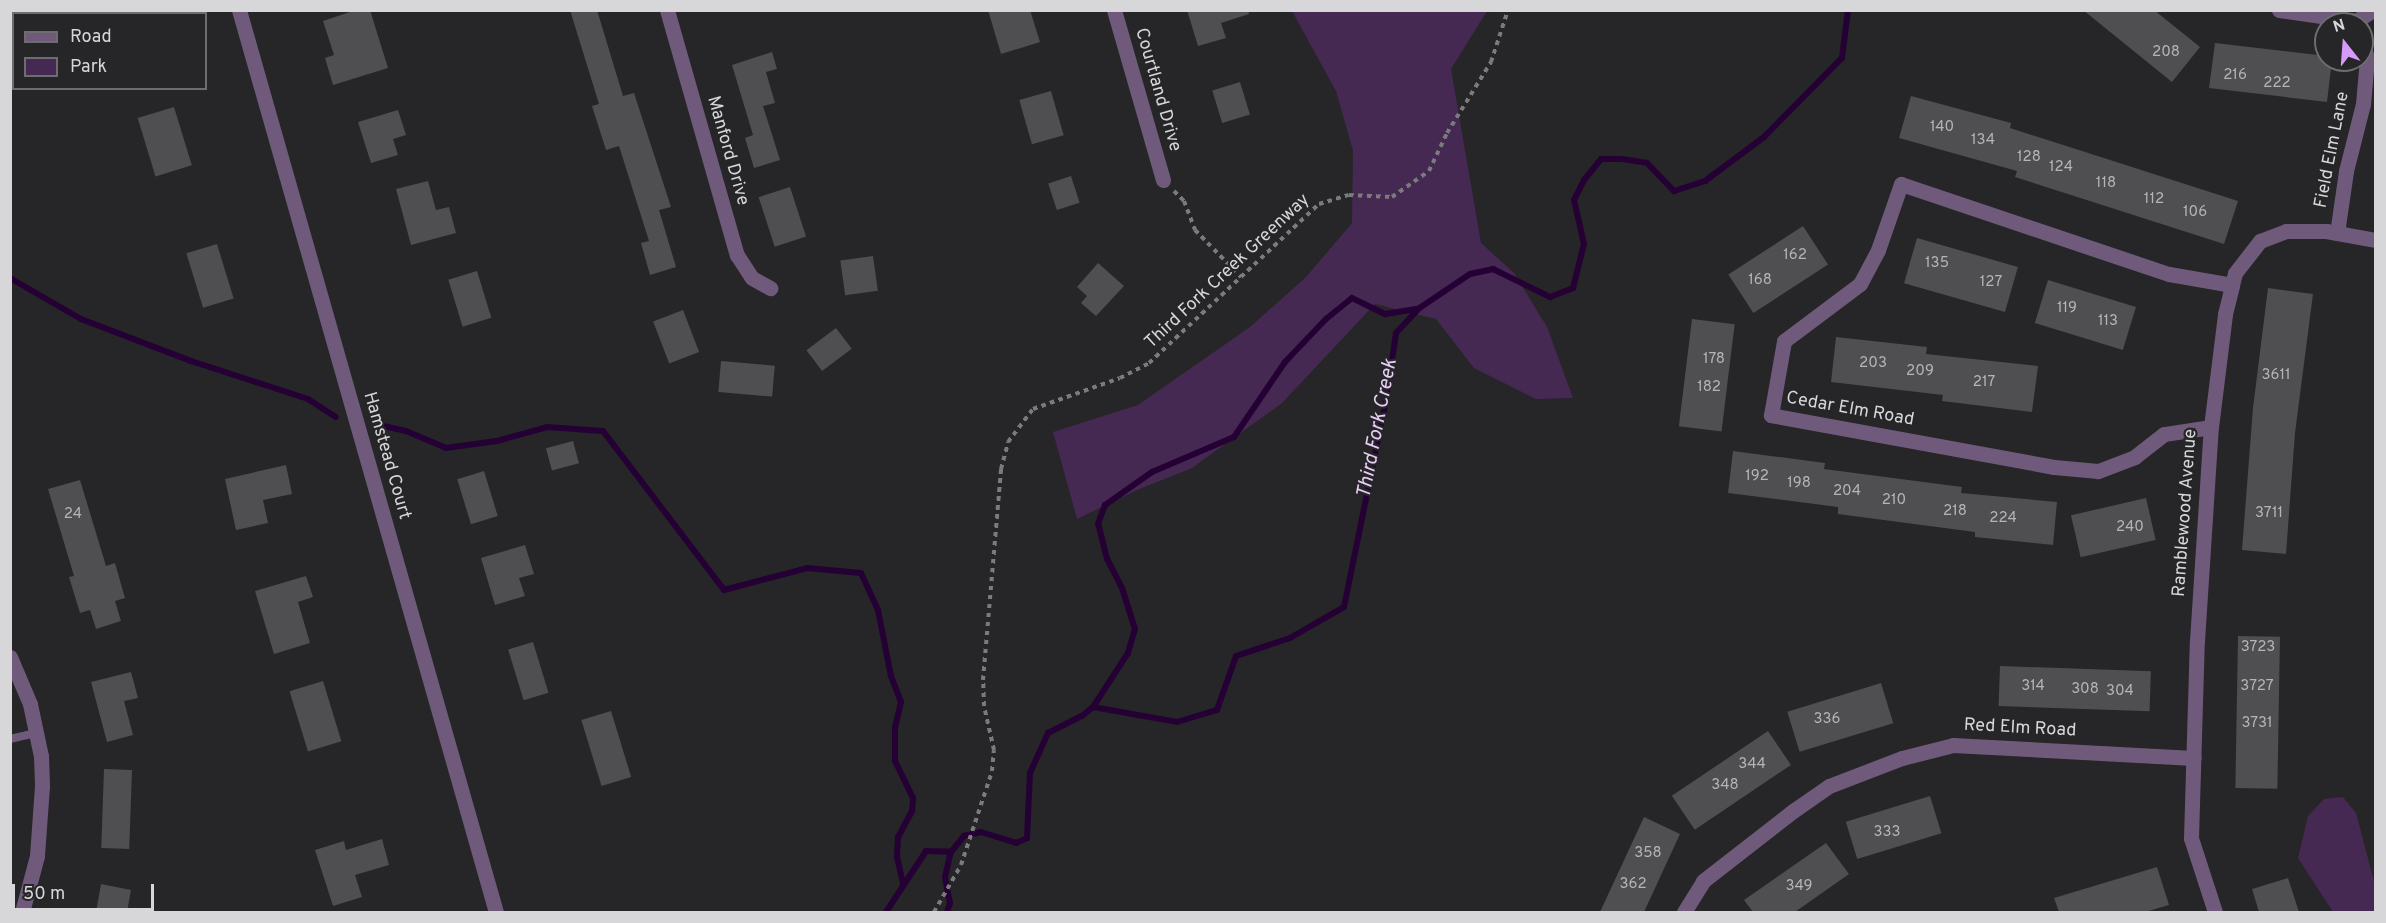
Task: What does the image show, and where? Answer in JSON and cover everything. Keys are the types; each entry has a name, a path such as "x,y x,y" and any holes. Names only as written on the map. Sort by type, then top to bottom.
{"street":[{"name":"Hamstead Court","path":"239,10 496,912"},
{"name":"Manford Drive","path":"667,10 737,255 752,278 770,288"},
{"name":"Courtland Drive","path":"1114,10 1163,180"},
{"path":"2279,10 2314,15"},
{"name":"Field Elm Lane","path":"2337,233 2346,171 2363,104 2366,72"},
{"name":"Cedar Elm Road","path":"2211,427 2163,434 2135,456 2098,471 2054,467 1770,415 1784,341 1860,284 1878,250 1902,184 2169,274 2232,285"},
{"name":"Ramblewood Avenue","path":"2215,912 2191,838 2197,640 2211,427 2225,314 2235,273 2260,240 2286,231 2326,231 2376,240"},
{"path":"10,657 30,704 41,756 42,786 37,856 22,912"},
{"name":"Red Elm Road","path":"1684,912 1703,880 1793,811 1829,786 1902,758 1953,746 2194,758"}],"lane":[{"path":"10,739 37,733"}],"path":[{"name":"Third Fork Creek Greenway","path":"935,910 961,865 988,788 994,750 984,706 983,680 1001,469 1008,442 1034,409 1120,378 1149,363 1319,204 1349,195 1392,197 1429,171 1447,134 1491,62 1508,10"},
{"path":"1163,180 1184,201 1195,230 1241,277"}],"green space":[{"path":"1292,11 1487,11 1451,69 1481,243 1514,273 1547,327 1573,398 1536,399 1474,368 1436,319 1375,304 1282,403 1192,468 1137,490 1077,519 1053,432 1138,405 1250,327 1306,277 1352,223 1353,151 1336,91"},
{"path":"2343,797 2356,813 2375,885 2375,912 2333,912 2298,858 2308,816 2324,799"}],"building":[{"path":"356,10 370,10 388,68 333,85 325,58 334,55 323,21"},
{"path":"570,10 597,10 623,96 634,93 671,207 659,210 676,267 650,275 641,243 649,241 619,146 606,150 592,106 599,104"},
{"path":"988,10 1030,10 1040,42 1001,54"},
{"path":"1187,10 1248,10 1249,14 1221,23 1226,38 1198,46"},
{"path":"2083,10 2154,10 2200,47 2172,82"},
{"path":"2215,43 2314,55 2314,72 2331,72 2327,102 2209,88"},
{"path":"772,52 777,69 766,72 775,103 763,106 780,160 754,168 745,138 753,135 732,65"},
{"path":"1240,82 1250,115 1222,123 1212,90"},
{"path":"1051,91 1064,135 1032,144 1019,100"},
{"path":"1911,96 2011,123 2010,128 2238,201 2224,244 2015,177 2017,171 1899,138"},
{"path":"174,107 192,165 155,176 138,118"},
{"path":"398,110 406,135 393,139 398,155 371,163 358,122"},
{"path":"1071,176 1080,203 1057,210 1048,183"},
{"path":"428,181 436,210 449,207 456,233 411,245 396,189"},
{"path":"790,187 806,236 775,247 759,197"},
{"path":"1803,226 1828,265 1753,313 1728,274"},
{"path":"1917,238 2018,267 2005,312 1904,283"},
{"path":"217,244 234,299 203,308 186,253"},
{"path":"873,256 878,291 845,295 840,261"},
{"path":"1098,263 1124,286 1096,316 1081,303 1087,296 1077,287"},
{"path":"477,271 491,318 463,327 448,280"},
{"path":"2048,280 2136,307 2123,350 2035,323"},
{"path":"2268,288 2313,294 2295,433 2286,554 2242,550 2253,408"},
{"path":"683,310 699,352 669,363 653,321"},
{"path":"1692,319 1735,324 1722,431 1679,426"},
{"path":"836,328 852,349 822,371 806,350"},
{"path":"1836,337 1927,347 1926,354 2038,366 2032,412 1942,401 1943,395 1831,382"},
{"path":"721,361 775,366 772,397 718,392"},
{"path":"573,441 579,463 552,470 546,448"},
{"path":"1733,451 1825,463 1824,469 1962,487 1961,493 2057,502 2053,545 1975,537 1975,532 1838,514 1838,507 1728,493"},
{"path":"286,465 292,494 263,500 268,523 236,530 225,479"},
{"path":"484,471 498,516 471,524 457,479"},
{"path":"80,480 106,566 115,563 125,598 115,601 121,621 96,629 90,610 80,613 69,577 74,576 48,489"},
{"path":"2146,498 2156,540 2081,557 2071,515"},
{"path":"525,545 534,574 519,578 525,596 495,605 481,558"},
{"path":"306,576 313,597 298,602 310,643 274,654 255,591"},
{"path":"2238,636 2280,637 2277,789 2235,788"},
{"path":"533,642 548,693 524,700 508,650"},
{"path":"2000,666 2151,671 2150,711 1999,706"},
{"path":"131,672 138,698 124,701 133,735 107,742 91,682"},
{"path":"323,681 341,741 308,751 290,691"},
{"path":"1881,683 1893,723 1800,752 1787,712"},
{"path":"611,711 631,777 602,786 581,720"},
{"path":"1768,731 1791,765 1695,830 1672,796"},
{"path":"104,769 132,770 129,849 101,848"},
{"path":"1930,796 1941,833 1857,859 1846,822"},
{"path":"1644,817 1680,834 1644,912 1600,912"},
{"path":"382,839 389,865 355,875 362,897 333,906 315,850 344,841 346,850"},
{"path":"1826,843 1849,874 1795,912 1753,912 1744,900"},
{"path":"2157,867 2169,905 2145,912 2059,912 2054,898"},
{"path":"2288,878 2299,912 2259,912 2252,889"},
{"path":"101,884 131,890 127,912 96,912"}],"waterway":[{"name":"Third Fork Creek","path":"1093,707 1177,722 1217,710 1236,656 1290,638 1344,607 1385,406 1396,333 1418,309 1470,274 1493,269 1550,297 1573,288 1584,244 1574,200 1584,180 1601,159 1622,159 1647,163 1674,191 1705,181 1764,137 1842,58 1848,10"},
{"path":"10,278 81,319 191,361 308,399 336,417"},
{"path":"947,912 950,903 945,877 951,852 964,836 981,832 1016,843 1027,838 1030,773 1048,733 1082,716 1093,707 1128,653 1135,629 1122,588 1107,559 1098,524 1105,505 1152,472 1234,437 1285,362 1326,319 1352,298 1385,314 1418,309"},
{"path":"375,424 406,431 446,448 497,441 547,427 603,431 724,590 807,568 861,573 878,610 891,676 901,702 895,727 895,761 913,798 912,811 898,837 897,857 903,883"},
{"path":"886,912 926,851 951,852"}]}
